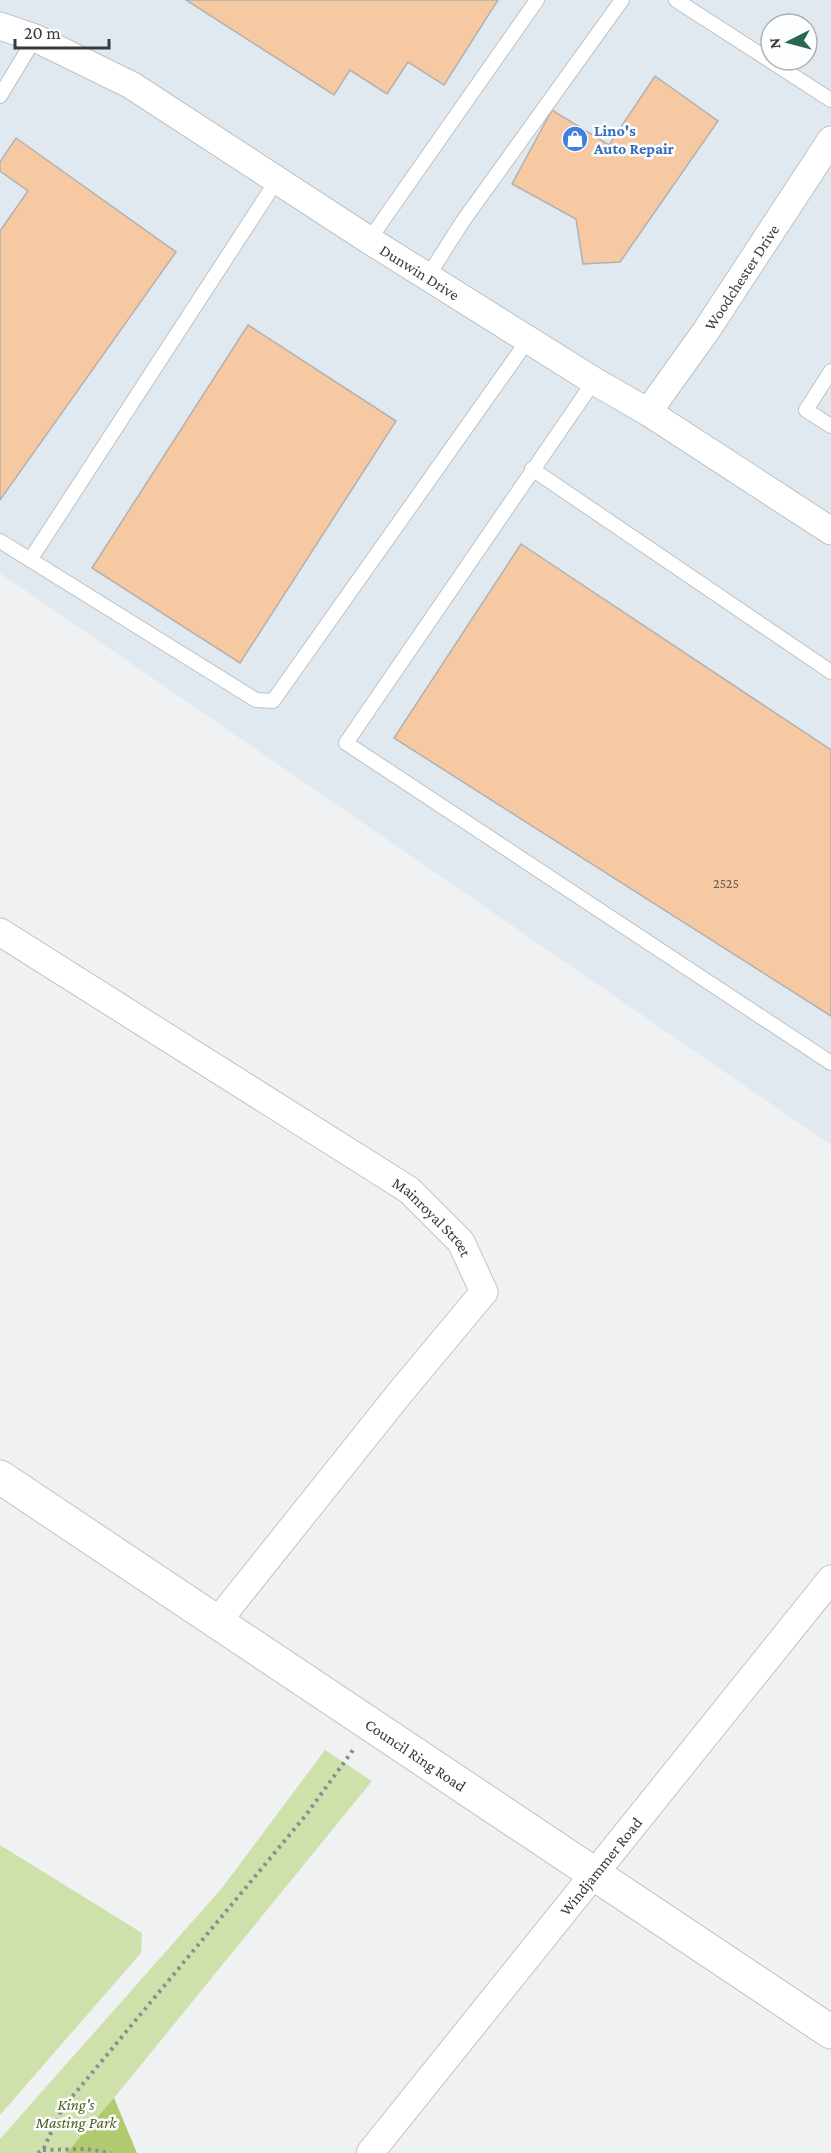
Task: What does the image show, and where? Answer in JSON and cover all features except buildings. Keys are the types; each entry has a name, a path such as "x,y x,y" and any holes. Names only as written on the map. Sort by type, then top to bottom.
{"street":[{"name":"Dunwin Drive","path":"0,26 35,38 131,85 369,240 594,381 648,412 831,531"},
{"name":"Woodchester Drive","path":"648,412 706,331 831,140"},
{"name":"Mainroyal Street","path":"0,932 409,1190 461,1242 484,1292 217,1622"},
{"name":"Council Ring Road","path":"0,1477 831,2032"},
{"name":"Windjammer Road","path":"370,2153 831,1579"}],"lane":[{"path":"369,240 537,0"},
{"path":"428,276 463,221 622,0"},
{"path":"676,0 831,100"},
{"path":"0,96 35,38"},
{"path":"30,560 277,180"},
{"path":"0,542 256,700 273,701 528,340"},
{"path":"831,371 806,410 831,426"},
{"path":"594,381 346,743 831,1063"},
{"path":"532,469 831,672"}],"path":[{"path":"40,2151 62,2109 306,1815 372,1725"},
{"path":"40,2151 87,2149 111,2153"}],"shaded area":[{"path":"0,0 831,0 831,1145 0,573"}],"green space":[{"name":"King's Masting Park","path":"325,1750 372,1781 114,2098 131,2153 0,2153 0,2139 222,1888"},
{"path":"0,1845 142,1933 141,1953 0,2115"},
{"path":"114,2098 137,2153 66,2153 70,2149"}],"place":[{"name":"Lino's Auto Repair","path":"575,139"}]}
